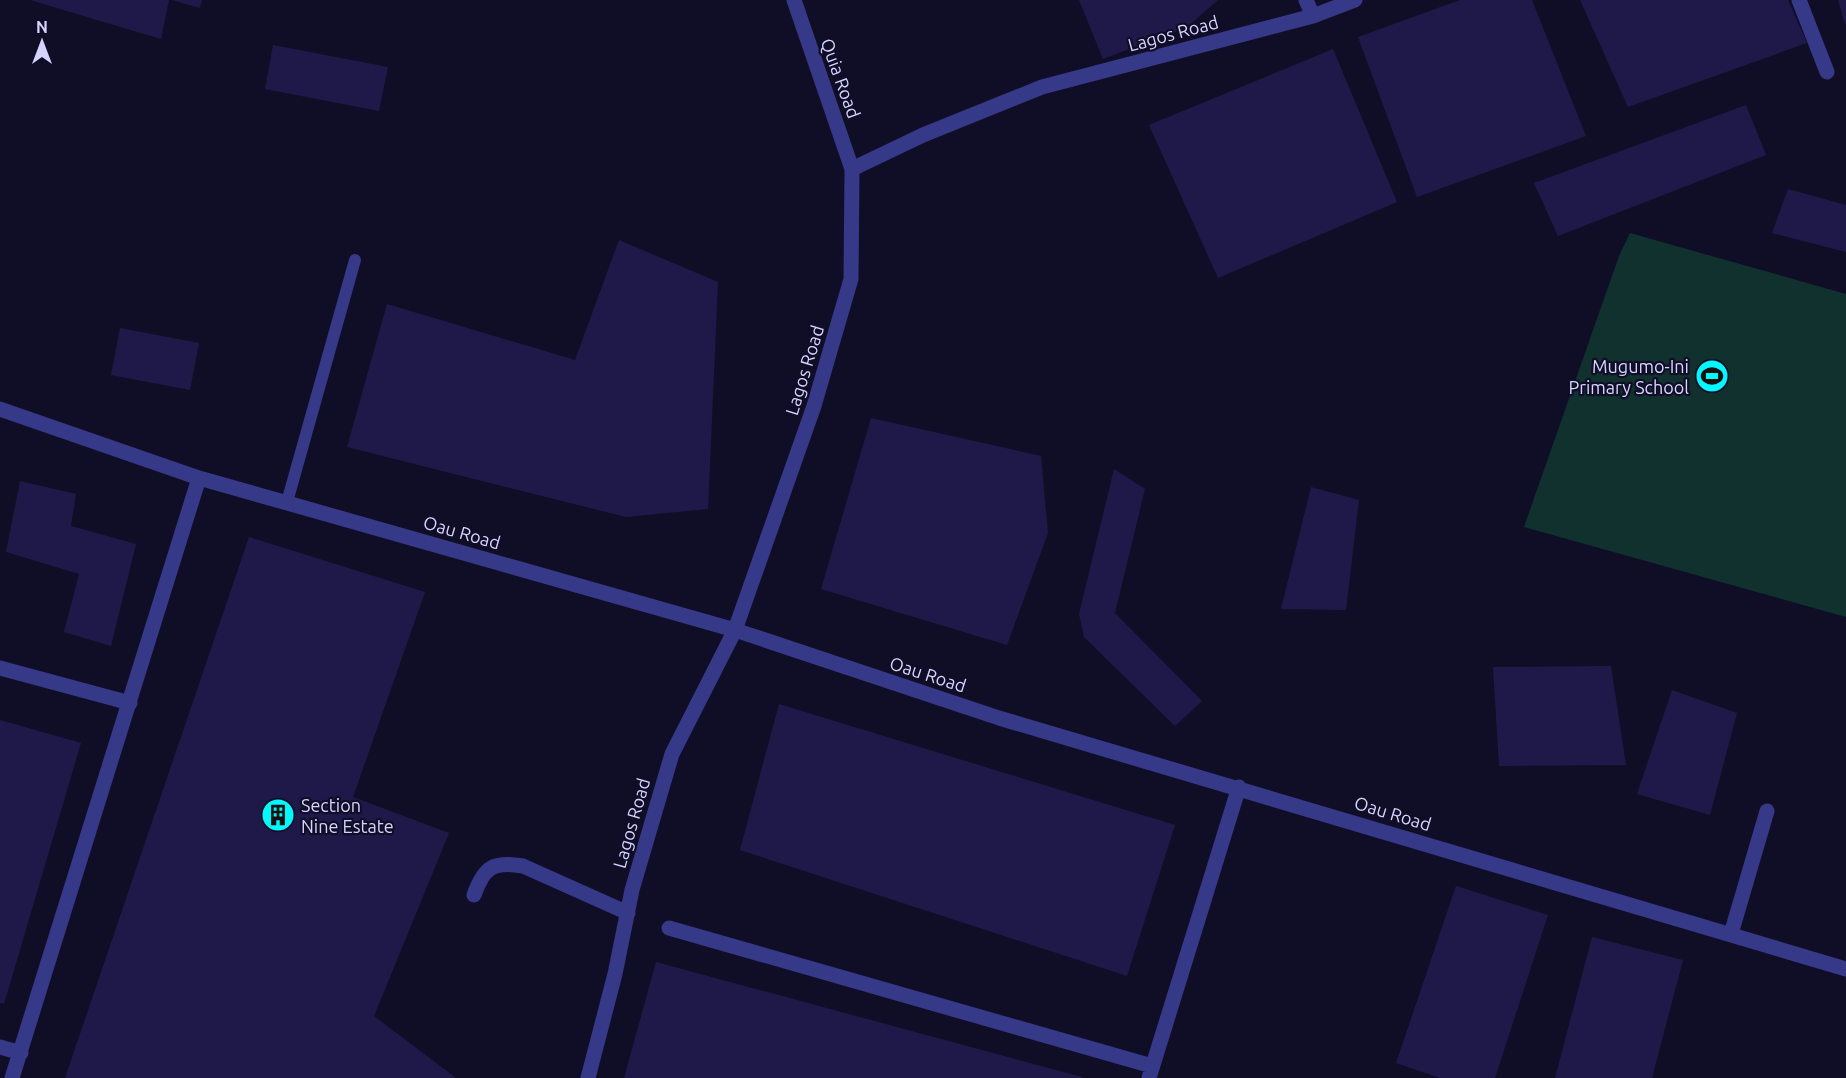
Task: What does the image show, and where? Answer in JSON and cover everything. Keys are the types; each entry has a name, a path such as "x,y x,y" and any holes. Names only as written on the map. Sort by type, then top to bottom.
{"street":[{"name":"Quia Road","path":"794,0 852,169"},
{"path":"1306,0 1313,16"},
{"name":"Lagos Road","path":"588,1078 651,821 672,754 735,630 811,417 851,279 852,169 923,135 1042,87 1313,16 1355,0"},
{"path":"1799,0 1827,72"},
{"name":"Oau Road","path":"0,409 199,478 735,630 999,718 1239,787 1846,969"},
{"path":"12,1078 199,478"},
{"path":"0,668 130,703"},
{"path":"669,928 1151,1072 1239,787"},
{"path":"1731,934 1767,812"},
{"path":"474,895 478,882 487,869 505,863 523,866 628,913"},
{"path":"0,1047 21,1053"}],"lane":[{"path":"287,502 355,260"}],"green space":[{"name":"Mugumo-Ini Primary School","path":"1630,233 1846,294 1846,617 1524,527 1619,256"}],"building":[{"path":"30,0 169,0 161,39"},
{"path":"172,0 202,0 200,8"},
{"path":"1079,0 1218,0 1187,27 1103,59"},
{"path":"1460,0 1532,0 1586,136 1417,197 1358,37"},
{"path":"1580,0 1788,0 1807,43 1628,107"},
{"path":"1838,0 1846,0 1846,24 1845,24"},
{"path":"273,45 388,67 379,111 265,89"},
{"path":"1333,49 1397,202 1218,278 1149,125"},
{"path":"1746,105 1766,155 1558,236 1534,183"},
{"path":"1788,189 1846,205 1846,252 1772,233"},
{"path":"619,240 718,282 708,509 626,517 347,447 387,304 575,360"},
{"path":"120,328 199,343 190,390 111,375"},
{"path":"871,418 1041,456 1048,533 1007,645 821,589"},
{"path":"1114,469 1145,489 1115,613 1202,701 1175,726 1084,637 1079,614"},
{"path":"20,481 76,494 71,526 136,544 111,646 64,632 79,574 6,552"},
{"path":"1311,487 1359,500 1346,610 1281,609"},
{"name":"Section Nine Estate","path":"249,537 425,592 353,797 449,833 374,1016 456,1078 65,1078"},
{"path":"1611,666 1626,765 1499,766 1493,667"},
{"path":"1672,690 1737,713 1710,815 1637,794"},
{"path":"779,704 1175,825 1127,976 740,850"},
{"path":"0,720 81,743 4,1004 0,1003"},
{"path":"1456,886 1548,915 1495,1078 1440,1078 1396,1063"},
{"path":"1592,937 1683,960 1652,1078 1555,1078"},
{"path":"656,962 1082,1077 1082,1078 624,1078"}],"place":[{"name":"Mugumo-Ini Primary School","path":"1712,376"},
{"name":"Section Nine Estate","path":"278,815"}]}
